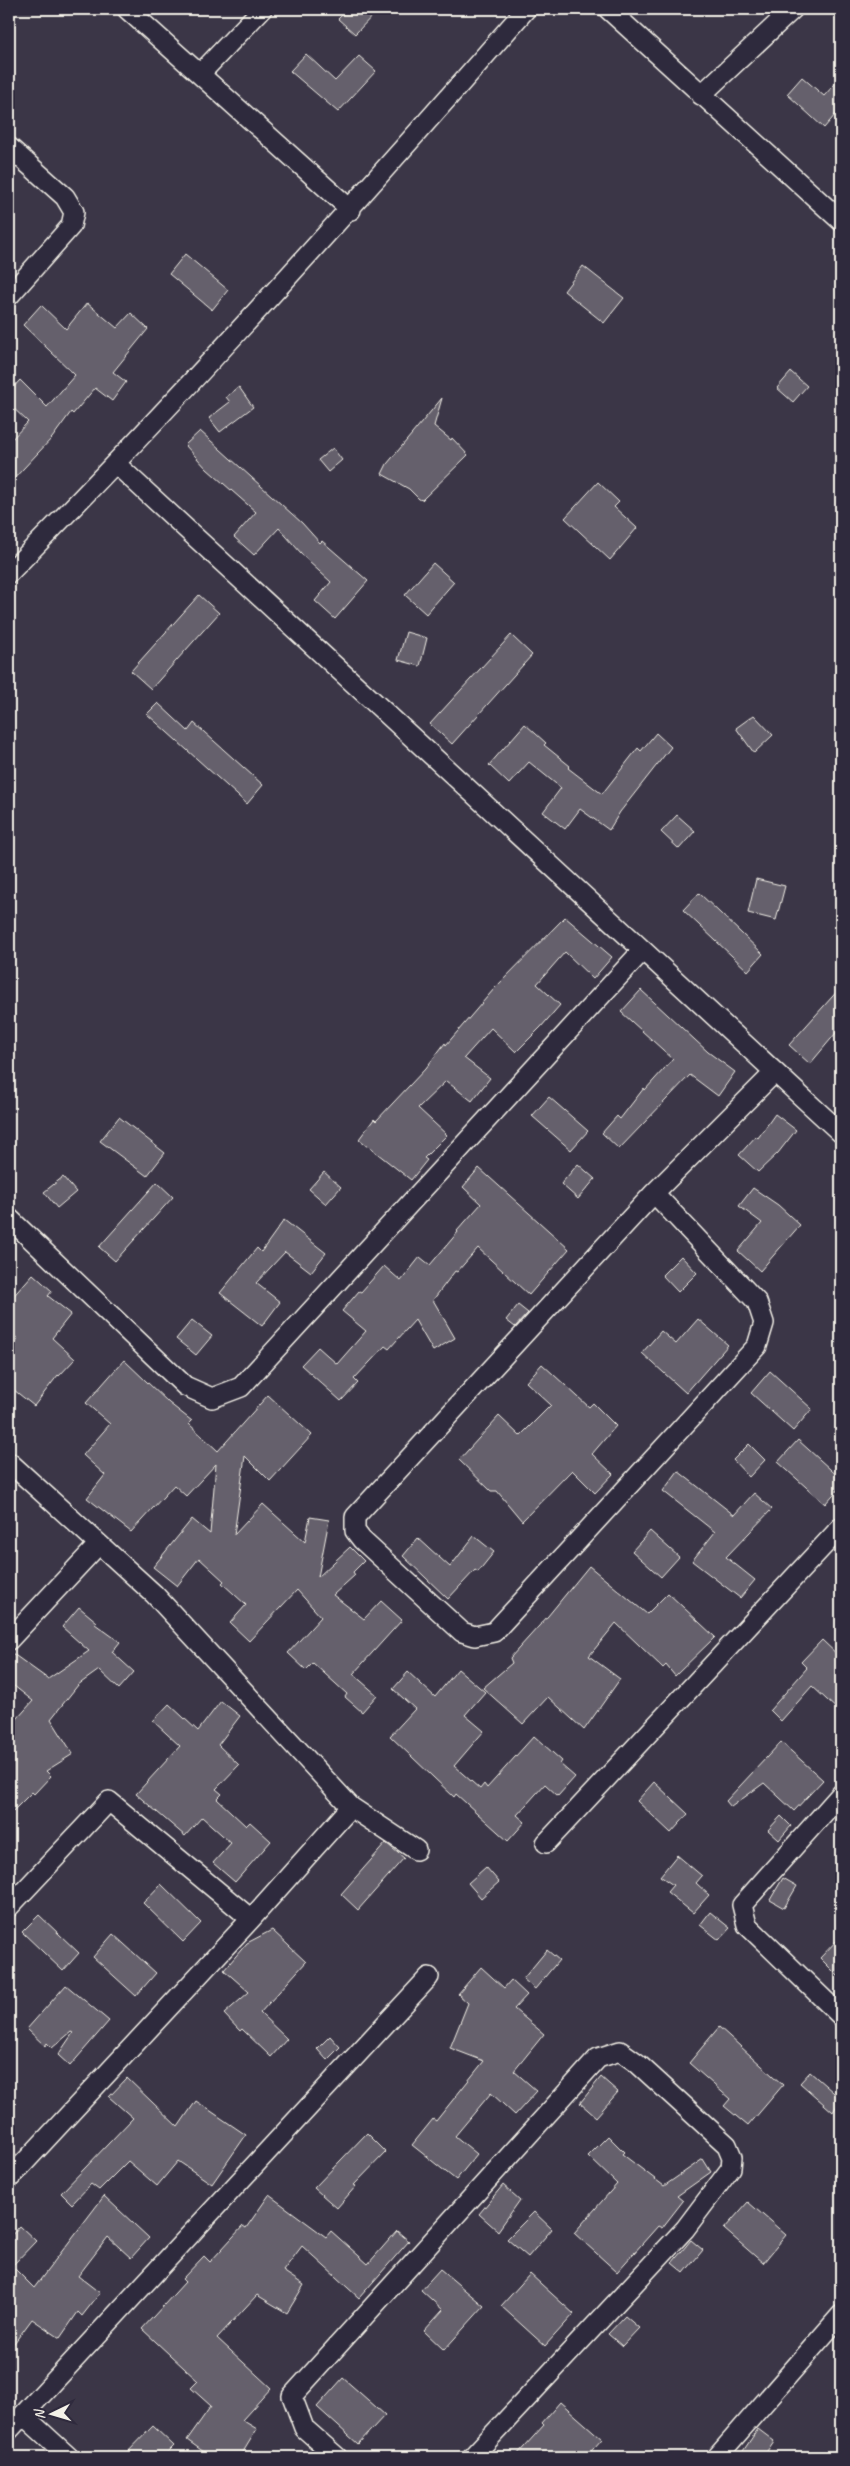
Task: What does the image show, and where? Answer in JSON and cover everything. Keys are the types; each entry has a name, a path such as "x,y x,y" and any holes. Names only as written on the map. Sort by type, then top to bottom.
{"street":[{"path":"127,9 351,210"},
{"path":"200,74 262,9"},
{"path":"9,573 116,464 351,210 526,9"},
{"path":"608,9 841,220"},
{"path":"702,95 793,9"},
{"path":"9,147 65,196 74,212 71,226 9,296"},
{"path":"116,464 841,1133"},
{"path":"9,1218 185,1386 212,1398 241,1387 642,951"},
{"path":"654,1193 757,1302 764,1323 757,1346 494,1632 475,1636 462,1632 362,1540 355,1530 355,1517 654,1193 774,1073"},
{"path":"9,1462 154,1594 350,1807 416,1850"},
{"path":"546,1843 841,1527"},
{"path":"9,1640 98,1545"},
{"path":"841,1794 742,1905 747,1925 841,2016"},
{"path":"9,1907 108,1801 251,1919"},
{"path":"9,2180 251,1919 350,1807"},
{"path":"9,2430 429,1977"},
{"path":"337,2457 304,2428 292,2396 598,2058 620,2051 637,2063 727,2145 732,2157 731,2168 685,2229 472,2457"},
{"path":"717,2457 841,2315"},
{"path":"23,2415 69,2457"}],"building":[{"path":"348,9 379,9 355,34 338,19"},
{"path":"306,54 335,81 359,56 376,71 338,112 290,71"},
{"path":"802,77 824,96 841,77 841,108 824,128 787,94"},
{"path":"185,254 228,290 212,310 169,274"},
{"path":"583,266 624,298 604,323 564,291"},
{"path":"87,303 117,328 131,313 148,329 113,372 126,382 112,401 95,388 73,414 71,412 52,438 9,484 9,442 28,422 9,404 9,392 20,380 47,407 75,375 23,325 41,305 66,329"},
{"path":"791,372 807,386 793,402 777,388"},
{"path":"239,387 253,407 220,432 209,418 230,402 226,397"},
{"path":"442,398 434,426 451,440 452,438 468,455 422,500 409,489 382,474 387,464"},
{"path":"200,431 302,523 320,543 322,541 368,581 335,619 315,601 331,582 308,561 279,528 254,555 234,537 256,512 207,469 185,445"},
{"path":"333,448 342,460 328,472 318,460"},
{"path":"598,482 619,502 614,507 637,528 610,560 565,518"},
{"path":"433,563 454,582 426,614 405,595"},
{"path":"199,595 219,613 151,689 131,671"},
{"path":"406,632 427,638 420,666 398,660"},
{"path":"511,635 532,655 452,744 430,724"},
{"path":"158,703 188,731 194,723 263,785 247,804 147,714"},
{"path":"754,715 773,735 754,753 736,728"},
{"path":"525,724 546,743 544,745 570,766 568,768 602,794 638,748 641,751 656,733 671,747 620,812 609,830 580,809 565,829 543,812 561,788 529,762 509,784 489,765"},
{"path":"677,815 695,831 679,849 661,832"},
{"path":"756,879 785,886 776,920 748,913"},
{"path":"699,893 763,954 748,971 683,910"},
{"path":"565,917 612,957 593,979 565,952 537,984 560,1005 541,1027 516,1052 491,1028 464,1058 490,1078 472,1101 446,1081 418,1108 447,1135 424,1158 427,1160 411,1180 359,1139 374,1119 376,1121 426,1068 445,1043 446,1045 494,989"},
{"path":"841,987 841,1027 810,1064 789,1045"},
{"path":"641,990 708,1052 735,1072 718,1096 690,1075 619,1149 602,1133 617,1116 620,1119 644,1088 645,1090 673,1059 621,1012"},
{"path":"549,1097 588,1131 571,1150 532,1116"},
{"path":"775,1114 796,1130 778,1153 758,1172 739,1155 756,1136 758,1138"},
{"path":"119,1117 165,1153 147,1176 100,1141"},
{"path":"578,1164 595,1179 578,1199 561,1184"},
{"path":"479,1168 569,1249 529,1295 478,1248 457,1272 455,1271 433,1300 455,1338 433,1351 415,1320 389,1349 385,1346 354,1379 358,1383 341,1401 301,1365 318,1347 337,1364 366,1331 342,1311 384,1266 401,1281 420,1257 430,1265 481,1204 463,1187"},
{"path":"324,1172 341,1187 326,1204 309,1189"},
{"path":"63,1177 76,1192 57,1208 44,1192"},
{"path":"157,1182 173,1197 115,1261 99,1247"},
{"path":"753,1188 778,1205 800,1225 760,1271 738,1251 762,1223 739,1206"},
{"path":"284,1220 326,1253 311,1272 285,1252 256,1283 280,1302 262,1326 220,1293 257,1248 261,1252"},
{"path":"681,1256 697,1273 678,1292 662,1275"},
{"path":"33,1274 52,1291 48,1296 71,1314 52,1338 75,1359 58,1375 34,1406 14,1390 9,1383 9,1349 18,1339 9,1332 9,1301"},
{"path":"518,1305 528,1313 515,1327 506,1320"},
{"path":"698,1319 728,1345 686,1393 642,1353 661,1331 676,1344"},
{"path":"192,1320 212,1336 196,1355 176,1339"},
{"path":"124,1360 169,1403 192,1421 189,1424 218,1451 268,1395 312,1435 270,1481 245,1456 234,1535 263,1504 305,1542 310,1517 329,1520 318,1577 350,1547 364,1561 353,1572 355,1575 333,1595 364,1619 381,1601 402,1620 353,1674 377,1695 362,1712 345,1697 347,1694 313,1663 306,1670 288,1653 321,1617 297,1590 249,1641 230,1623 246,1605 199,1558 177,1586 153,1567 192,1519 210,1534 216,1464 186,1496 174,1485 131,1532 87,1498 105,1475 83,1455 110,1424 86,1403"},
{"path":"542,1364 589,1407 593,1403 616,1426 592,1454 613,1474 595,1493 572,1470 522,1521 497,1491 491,1491 459,1460 499,1416 520,1436 551,1405 526,1382"},
{"path":"770,1371 812,1409 793,1431 751,1393"},
{"path":"798,1440 841,1479 841,1486 825,1504 778,1462"},
{"path":"749,1444 765,1460 749,1477 733,1460"},
{"path":"678,1471 734,1515 754,1493 772,1509 726,1557 755,1580 740,1598 692,1561 715,1532 663,1491"},
{"path":"650,1531 679,1557 661,1577 632,1551"},
{"path":"474,1536 494,1552 478,1572 475,1570 448,1599 403,1556 418,1538 450,1567"},
{"path":"589,1566 647,1614 668,1593 715,1637 675,1676 666,1665 663,1668 616,1623 589,1656 620,1679 584,1730 548,1697 523,1724 483,1688 512,1663 510,1658"},
{"path":"79,1607 97,1622 95,1624 120,1642 112,1652 134,1672 119,1689 99,1670 78,1685 51,1719 73,1754 46,1771 51,1776 34,1794 32,1792 9,1815 9,1728 33,1701 9,1682 9,1651 48,1679 89,1651 62,1627"},
{"path":"822,1640 841,1658 841,1713 812,1686 781,1721 770,1710 807,1668 801,1662"},
{"path":"458,1669 485,1692 465,1715 484,1731 454,1766 480,1789 484,1784 487,1788 534,1736 562,1761 560,1764 575,1777 558,1796 545,1784 517,1815 525,1822 508,1841 456,1794 454,1797 390,1736 415,1709 393,1689 408,1672 435,1697"},
{"path":"221,1701 240,1716 218,1745 239,1765 216,1789 222,1794 217,1799 246,1826 250,1822 271,1841 235,1882 213,1863 231,1843 202,1817 185,1836 136,1794 180,1746 153,1721 169,1704 198,1731"},
{"path":"781,1742 823,1780 794,1811 764,1783 731,1807 726,1801"},
{"path":"654,1782 688,1814 671,1833 637,1801"},
{"path":"781,1816 791,1826 779,1840 768,1830"},
{"path":"386,1843 404,1858 358,1910 341,1894"},
{"path":"677,1855 702,1876 696,1883 709,1895 693,1913 667,1892 673,1885 660,1876"},
{"path":"486,1867 499,1882 481,1898 468,1883"},
{"path":"783,1878 797,1886 784,1908 770,1900"},
{"path":"161,1884 201,1923 183,1942 143,1903"},
{"path":"710,1912 730,1928 719,1940 700,1925"},
{"path":"39,1915 79,1953 63,1971 22,1932"},
{"path":"272,1930 306,1962 260,2013 287,2039 271,2057 242,2029 240,2031 224,2014 249,1992 224,1970 247,1943"},
{"path":"113,1934 156,1973 136,1996 93,1957"},
{"path":"841,1936 841,1979 820,1958"},
{"path":"547,1950 559,1960 535,1989 523,1979"},
{"path":"481,1967 504,1988 511,1980 527,1995 514,2009 544,2034 514,2071 537,2091 515,2115 491,2093 455,2136 477,2154 456,2180 412,2145 433,2119 436,2121 484,2061 450,2048 468,2003 458,1994"},
{"path":"66,1985 109,2021 70,2066 58,2055 73,2033 71,2032 52,2048 47,2043 45,2046 27,2029"},
{"path":"719,2027 783,2085 748,2126 724,2106 730,2099 689,2063"},
{"path":"330,2036 340,2047 327,2060 317,2049"},
{"path":"810,2072 841,2099 833,2112 800,2083"},
{"path":"601,2077 618,2092 596,2117 580,2103"},
{"path":"127,2078 178,2127 196,2101 246,2135 212,2184 178,2161 157,2186 128,2161 99,2190 91,2184 72,2204 61,2193 133,2118 109,2097"},
{"path":"367,2133 386,2152 354,2185 356,2186 337,2208 314,2188"},
{"path":"608,2136 624,2152 622,2154 664,2186 703,2159 711,2172 677,2196 683,2201 662,2228 658,2226 617,2272 574,2233 617,2184 588,2156"},
{"path":"503,2185 520,2200 498,2231 479,2214"},
{"path":"269,2195 326,2237 331,2231 368,2264 397,2231 409,2241 359,2298 302,2246 283,2271 304,2285 287,2313 257,2295 217,2338 271,2388 242,2420 257,2429 240,2457 211,2457 187,2440 211,2406 191,2388 198,2381 142,2329 185,2282 182,2279 204,2256 210,2262 243,2226 246,2228"},
{"path":"104,2196 149,2238 131,2258 108,2237 78,2276 100,2293 82,2316 78,2312 60,2338 32,2319 9,2350 9,2238 20,2226 36,2241 12,2266 34,2288"},
{"path":"748,2202 786,2235 763,2263 724,2229"},
{"path":"534,2212 552,2229 528,2257 507,2239"},
{"path":"691,2240 703,2250 684,2273 672,2263"},
{"path":"440,2269 484,2306 444,2350 424,2331 443,2310 421,2290"},
{"path":"530,2274 574,2314 545,2346 501,2306"},
{"path":"625,2316 639,2328 622,2346 608,2334"},
{"path":"343,2378 385,2415 358,2444 317,2407"},
{"path":"560,2402 602,2439 586,2457 515,2457 544,2425 542,2423"},
{"path":"153,2426 174,2446 163,2457 123,2457"},
{"path":"758,2429 774,2441 763,2457 739,2457"}]}
